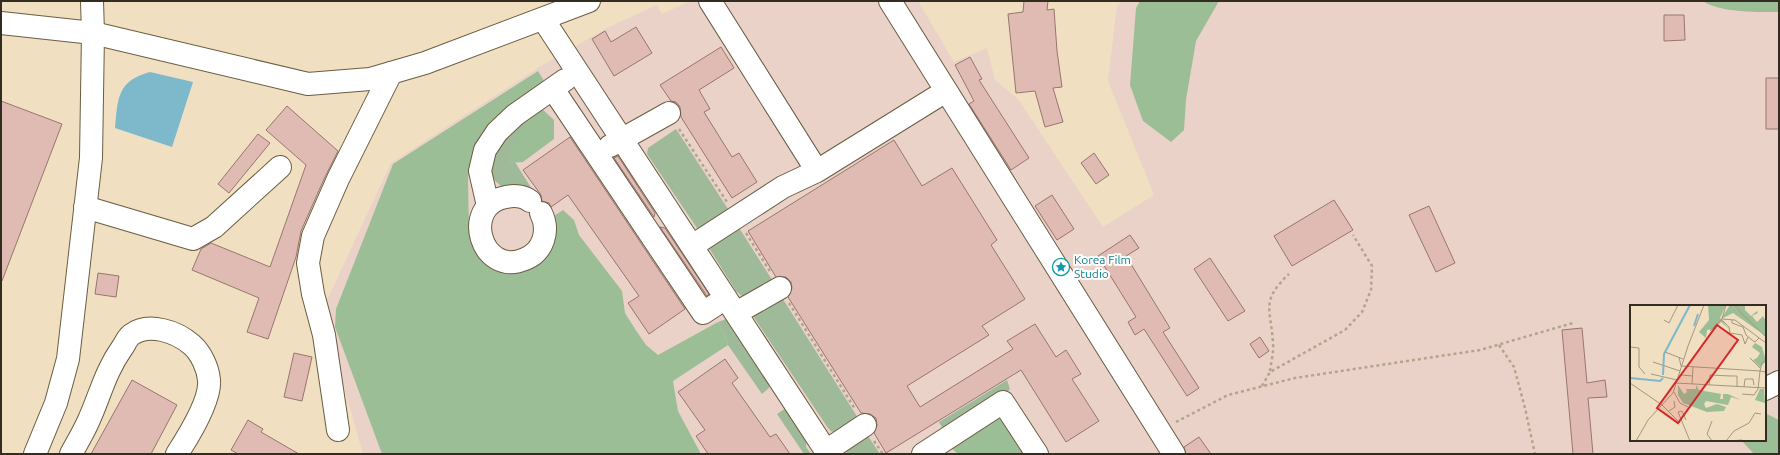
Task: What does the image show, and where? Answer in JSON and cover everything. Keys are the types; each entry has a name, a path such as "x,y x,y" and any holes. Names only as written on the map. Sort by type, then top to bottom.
{"street":[{"path":"35,454 56,403 68,359 91,158 93,33 92,1"},
{"path":"1,23 93,33 308,84 370,79 425,63 589,1"},
{"path":"710,1 817,171"},
{"path":"890,1 1174,454"},
{"path":"543,19 827,452 865,425"},
{"path":"488,206 500,198 514,196 536,207 544,220 546,234 541,247 531,257 519,262 505,262 492,256 483,245 479,231 481,218 488,206 480,171 485,150 498,132 515,115 578,72"},
{"path":"338,430 324,335 313,294 308,263 313,236 338,179 391,73"},
{"path":"553,89 595,154 703,313 780,288"},
{"path":"692,246 783,187 817,171 946,91"},
{"path":"595,154 669,113"},
{"path":"85,207 193,239 214,227 280,167"},
{"path":"71,454 88,422 111,364 130,336 142,329 158,329 176,336 192,345 204,361 209,381 206,396 193,430 177,454"},
{"path":"1766,388 1779,382"},
{"path":"923,454 1003,402 1037,454"}],"path":[{"path":"1270,372 1345,330 1362,312 1371,290 1372,266 1353,235"},
{"path":"1262,387 1270,372 1273,344 1268,304 1276,286 1289,274"},
{"path":"1159,431 1228,395 1295,378 1480,350 1573,323"},
{"path":"1499,345 1514,367 1535,454"}],"shaded area":[{"name":"Korea Film Studio","path":"690,1 918,1 954,62 987,48 995,80 1018,99 1103,227 1154,195 1108,81 1117,6 1122,1 1779,1 1779,454 363,454 322,311 391,163 538,68 607,28 657,5 662,14"}],"green space":[{"path":"1140,1 1219,1 1196,41 1186,100 1184,130 1171,142 1143,121 1130,85 1136,8"},
{"path":"1703,1 1779,1 1779,12 1729,10 1710,5"},
{"path":"538,71 544,81 482,133 472,159 468,177 469,231 477,248 523,269 541,263 552,245 554,216 563,210 574,220 579,235 622,291 625,313 635,329 646,345 658,355 718,322 725,335 728,345 673,381 678,411 701,454 382,454 335,327 336,309 393,164"},
{"path":"539,106 509,163 515,162 533,191 516,193 501,186 492,178 488,162 495,148"},
{"path":"539,106 554,120 554,139 523,162 508,163 512,143 527,120"},
{"path":"676,129 730,212 699,231 647,154 648,148"},
{"path":"736,223 774,283 743,297 736,291 708,245"},
{"path":"781,296 858,418 837,431 832,432 828,428 753,316 753,311"},
{"path":"726,319 769,384 769,388 762,394 728,345 725,335 718,322"},
{"path":"1007,380 1010,389 1007,392 944,431 939,422"},
{"path":"786,408 807,439 806,447 811,454 804,454 777,414"},
{"path":"1766,414 1779,420 1779,454 1754,454 1742,441 1766,441"},
{"path":"994,418 1000,419 1010,426 1028,454 958,454 949,446"},
{"path":"868,436 880,454 847,454 846,451"}],"water":[{"path":"150,72 193,82 172,147 115,128 117,108 121,92 131,80"}],"building":[{"path":"1024,1 1048,1 1047,10 1054,9 1057,51 1062,87 1053,88 1063,122 1045,127 1035,91 1016,93 1008,14 1023,12"},
{"path":"1664,15 1684,15 1685,40 1664,41"},
{"path":"636,27 652,53 614,76 592,39 605,31 611,42"},
{"path":"721,47 734,68 699,90 710,109 704,112 732,157 739,153 757,182 732,198 681,117 680,107 676,102 671,101 660,85"},
{"path":"970,57 982,79 979,80 1029,158 1011,170 969,104 974,101 955,65"},
{"path":"1766,78 1779,78 1779,129 1766,129"},
{"path":"1,101 62,124 2,281 1,280"},
{"path":"287,106 338,151 301,231 296,257 268,339 247,332 259,298 192,270 201,249 211,243 270,267 306,165 266,130"},
{"path":"258,134 270,143 229,193 218,184"},
{"path":"570,137 685,309 649,334 628,303 639,296 568,195 551,207 549,203 542,201 541,195 523,170"},
{"path":"894,140 922,186 952,168 997,240 991,245 1025,299 982,326 989,335 907,386 920,407 1013,349 1007,341 1035,324 1056,357 1066,350 1081,374 1072,379 1099,421 1066,442 1021,370 886,453 874,433 877,425 876,418 870,414 861,413 788,297 792,288 791,282 786,277 776,277 748,231"},
{"path":"1094,153 1109,175 1096,184 1081,163"},
{"path":"618,156 655,213 654,217 614,158"},
{"path":"1052,195 1074,229 1057,240 1035,206"},
{"path":"1334,200 1353,230 1292,266 1274,236"},
{"path":"1429,206 1455,263 1436,272 1409,215"},
{"path":"660,227 665,228 709,294 707,296"},
{"path":"1130,235 1139,248 1126,256 1170,328 1163,332 1199,388 1187,396 1144,329 1135,335 1128,322 1136,317 1098,256"},
{"path":"1210,258 1245,311 1228,321 1194,269"},
{"path":"98,273 119,276 116,297 95,294"},
{"path":"1582,328 1587,383 1605,380 1607,397 1588,398 1593,454 1573,454 1562,330"},
{"path":"1260,337 1269,351 1259,358 1250,344"},
{"path":"294,353 312,357 302,401 284,397"},
{"path":"725,359 738,378 732,383 770,437 776,434 790,454 708,454 696,436 705,430 678,392"},
{"path":"132,380 177,405 151,454 91,454"},
{"path":"248,420 263,429 261,432 299,454 238,454 231,450"},
{"path":"1199,437 1211,454 1186,454 1184,447"}],"place":[{"name":"Korea Film Studio","path":"1061,267"}]}
